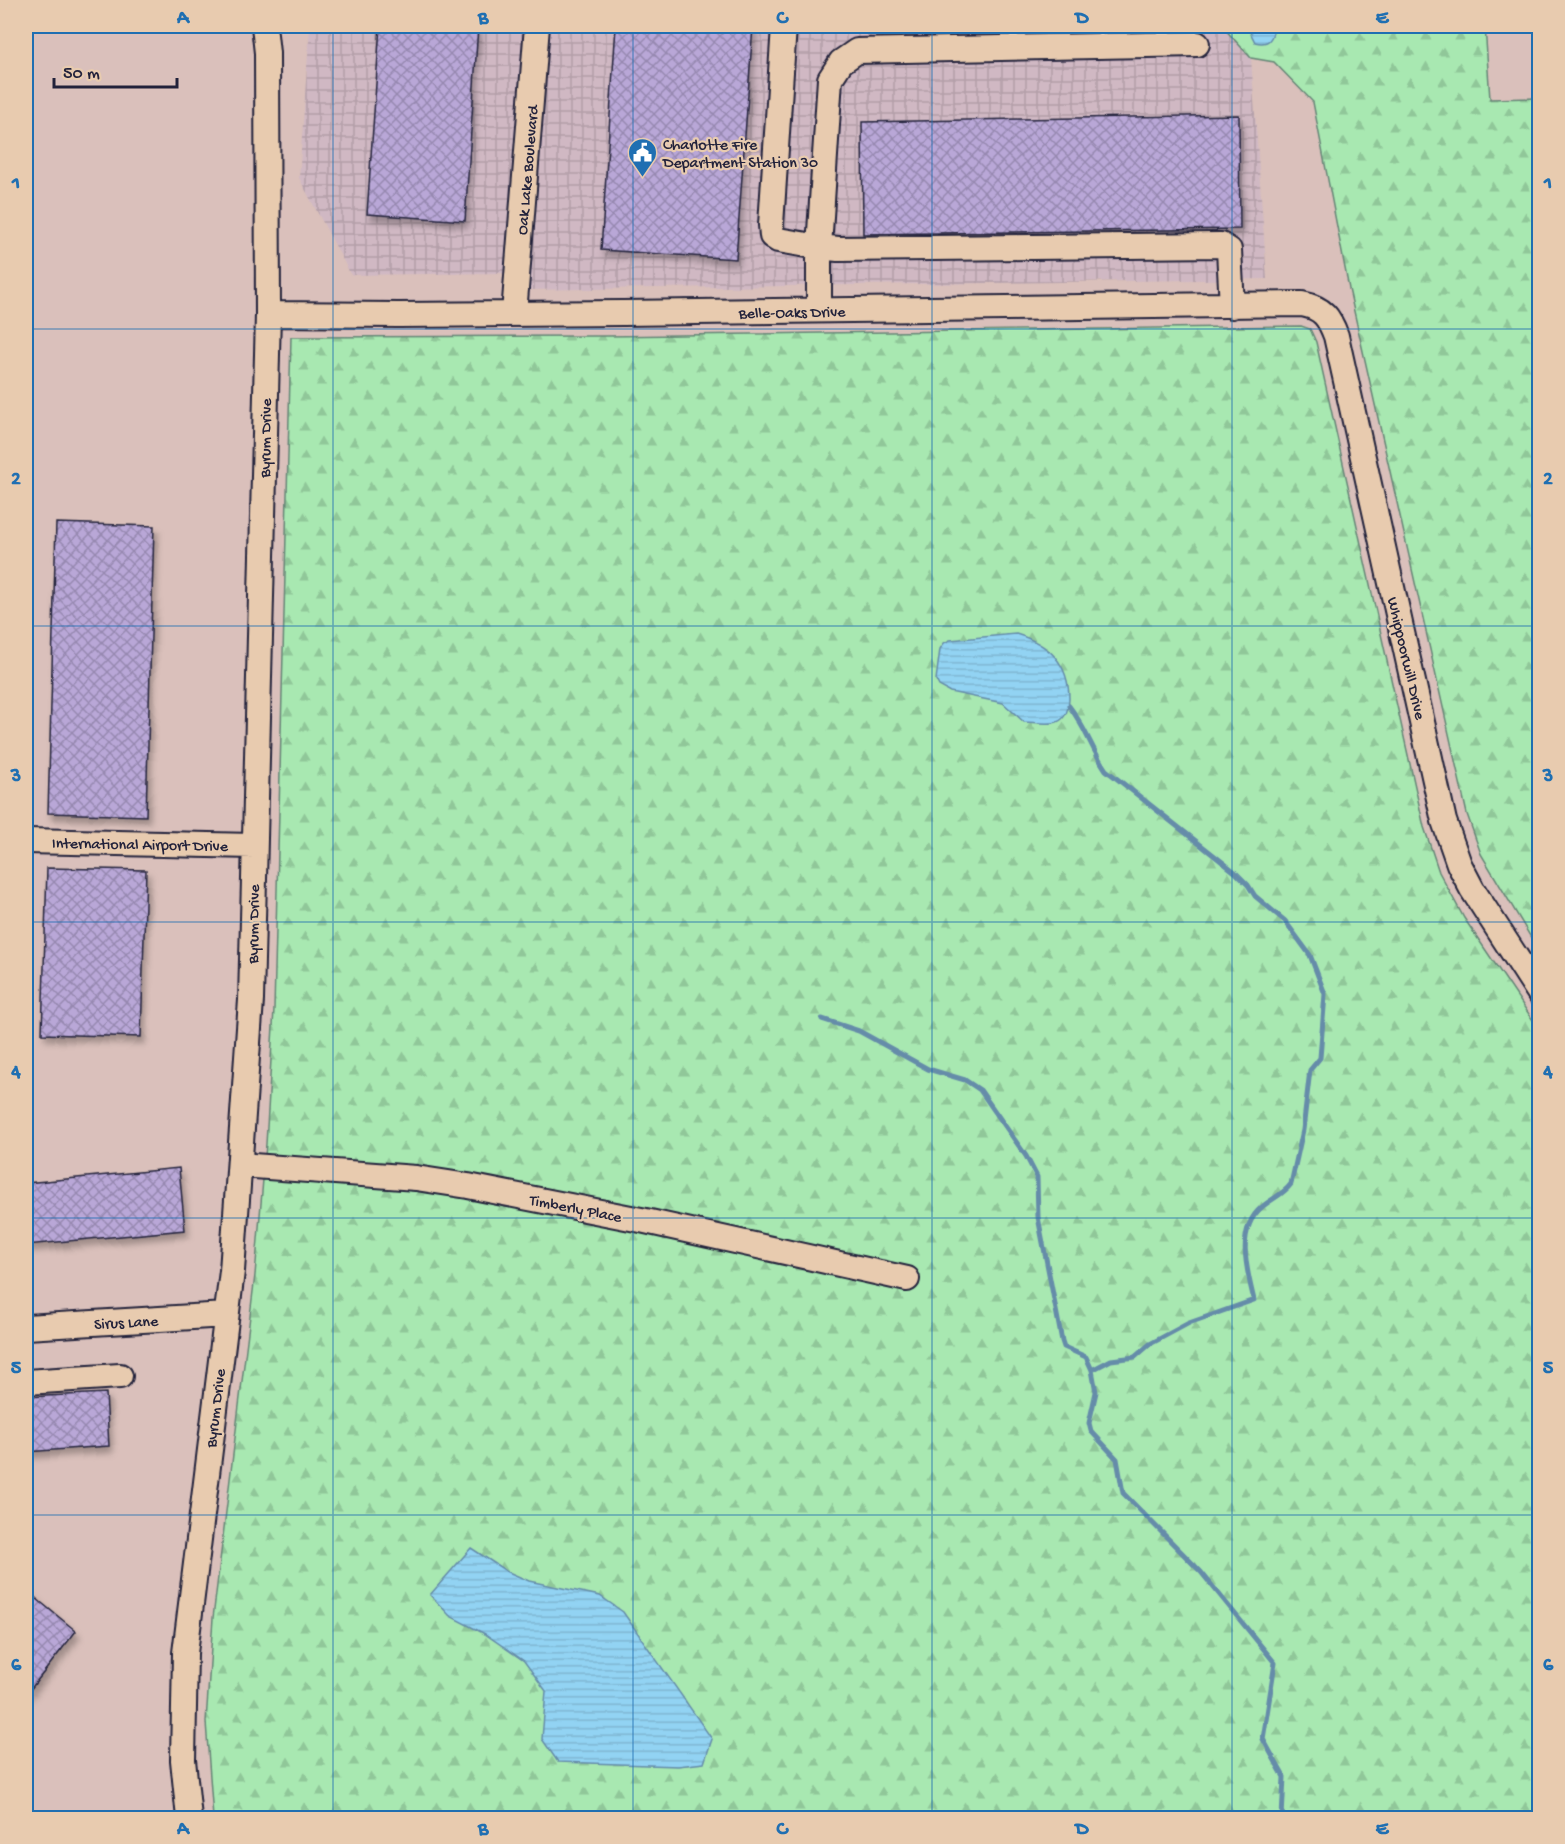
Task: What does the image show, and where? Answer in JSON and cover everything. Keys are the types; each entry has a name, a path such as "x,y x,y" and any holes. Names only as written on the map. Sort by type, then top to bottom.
{"street":[{"name":"Byrum Drive","path":"189,1818 183,1741 185,1653 232,1271 251,1000 268,314 267,53 264,26"},
{"name":"Oak Lake Boulevard","path":"514,314 537,26"},
{"path":"784,26 771,225 772,236 778,240 819,247 850,249 1221,245 1229,250 1232,306"},
{"path":"819,310 819,247 830,79 841,62 857,51 1197,44"},
{"name":"Belle-Oaks Drive","path":"268,314 514,314 1302,304 1316,308"},
{"name":"Whippoorwill Drive","path":"1316,308 1326,314 1336,336 1444,821 1459,864 1472,889 1539,994"},
{"name":"International Airport Drive","path":"26,841 254,846"},
{"name":"Timberly Place","path":"241,1165 416,1178 468,1186 641,1220 907,1279"},
{"name":"Sirus Lane","path":"26,1327 226,1315"},
{"path":"26,1382 120,1376"}],"shaded area":[{"path":"310,26 1222,26 1251,58 1267,279 526,290 507,273 351,275 299,178"}],"green space":[{"path":"1222,26 1485,26 1490,99 1539,98 1539,951 1481,854 1467,814 1349,289 1313,102 1274,62 1251,58"},
{"path":"1301,326 1310,329 1316,342 1424,827 1439,872 1464,918 1539,1029 1539,1818 213,1818 206,1722 213,1618 255,1275 274,1009 291,337 608,336"}],"water":[{"path":"1247,26 1274,26 1273,34 1267,42 1255,42"},
{"path":"1016,634 1047,649 1061,665 1068,686 1069,699 1066,713 1060,721 1024,722 1003,703 950,692 939,686 936,680 940,649 944,643 950,640"},
{"path":"471,1548 506,1571 529,1581 600,1596 623,1612 712,1739 704,1763 678,1766 558,1762 542,1739 546,1691 524,1661 485,1634 450,1616 430,1595"}],"building":[{"path":"380,26 478,26 465,221 367,214"},
{"path":"616,26 753,26 736,259 601,250"},
{"path":"1239,115 1240,229 863,234 862,122"},
{"path":"56,523 154,526 146,816 48,813"},
{"path":"47,868 146,870 141,1037 42,1034"},
{"path":"179,1168 185,1230 26,1245 26,1183"},
{"path":"106,1393 109,1446 26,1452 26,1397"},
{"path":"26,1590 76,1631 26,1695"}],"waterway":[{"path":"1069,706 1106,770 1235,872 1255,896 1285,921 1310,955 1325,994 1320,1058 1310,1070 1303,1130 1291,1184 1262,1207 1248,1227 1246,1264 1254,1300 1189,1323 1150,1344 1135,1357 1111,1360 1092,1370"},
{"path":"822,1019 859,1031 928,1069 965,1080 980,1090 1026,1156 1037,1177 1038,1217 1062,1341 1064,1347 1086,1357 1092,1370 1096,1392 1089,1423 1091,1431 1117,1459 1123,1493 1201,1572 1275,1663 1263,1739 1284,1777 1282,1818"}],"place":[{"name":"Charlotte Fire Department Station 30","path":"642,178"}]}
